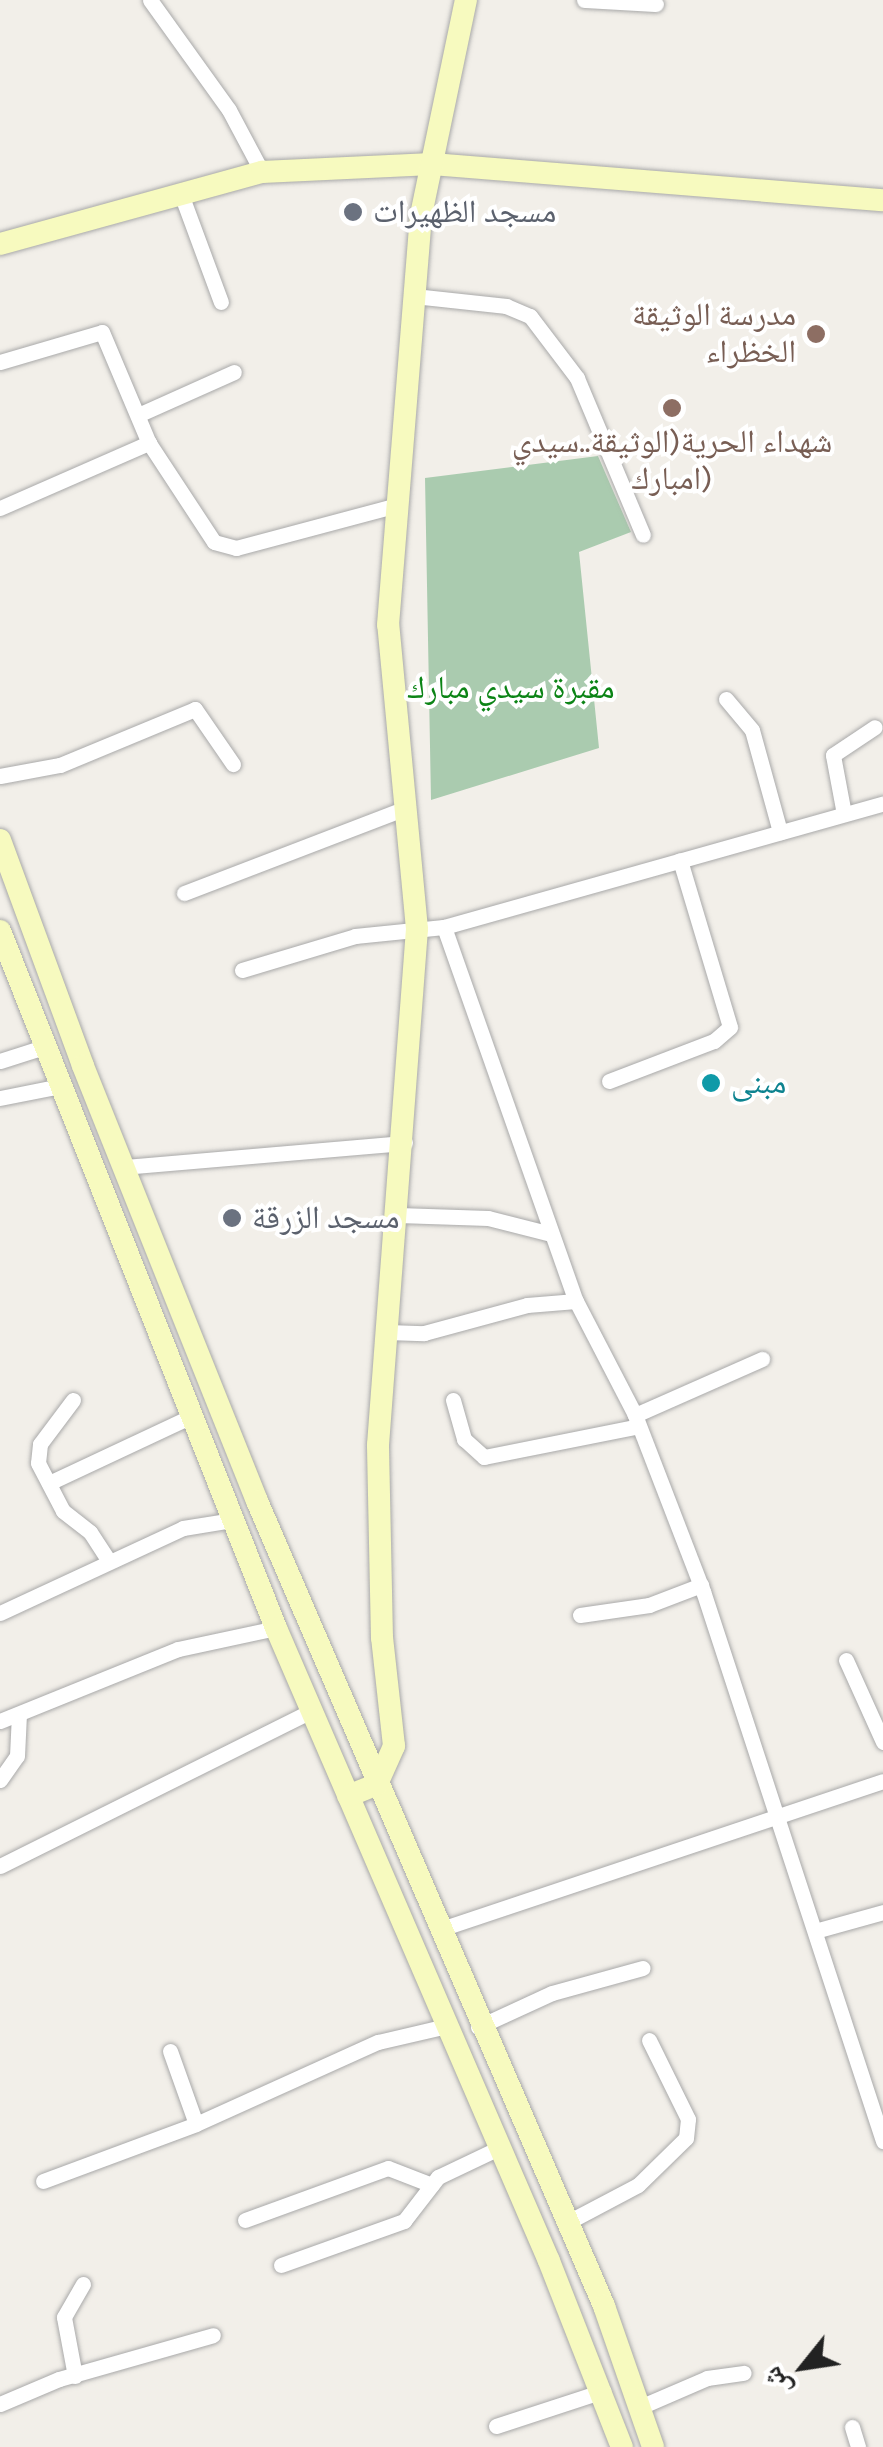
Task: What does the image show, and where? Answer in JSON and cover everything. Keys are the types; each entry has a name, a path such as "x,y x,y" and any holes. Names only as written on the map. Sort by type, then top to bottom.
{"main road":[{"path":"348,1796 377,1784 394,1746 377,1509 417,928 388,626 414,296 432,164 466,0"},
{"path":"0,244 262,172 432,164 883,200"},
{"path":"0,840 124,1167 478,2027 568,2222 653,2447"},
{"path":"0,931 276,1628 603,2392 622,2447"}],"street":[{"path":"150,0 229,110 262,172"},
{"path":"584,0 656,4"},
{"path":"181,194 220,302"},
{"path":"414,296 506,306 530,316 578,378 643,535"},
{"path":"0,362 102,332 149,443 214,542 236,548 398,505"},
{"path":"138,415 234,372"},
{"path":"0,508 149,443"},
{"path":"726,699 752,730 780,832"},
{"path":"0,776 60,765 195,710 233,764"},
{"path":"844,814 832,755 875,726"},
{"path":"242,970 355,936 444,927 883,804"},
{"path":"184,893 405,808"},
{"path":"609,1081 714,1040 730,1027 680,860"},
{"path":"444,927 576,1300 637,1420 701,1585 883,2141"},
{"path":"0,1062 44,1047"},
{"path":"0,1098 60,1086"},
{"path":"124,1167 404,1143"},
{"path":"398,1215 488,1218 551,1234"},
{"path":"387,1332 424,1334 527,1305 576,1300"},
{"path":"453,1400 464,1439 484,1457 637,1420 762,1360"},
{"path":"73,1400 40,1444 38,1463 63,1510 90,1532 108,1560"},
{"path":"49,1484 190,1417"},
{"path":"0,1612 183,1528 234,1520"},
{"path":"580,1615 633,1609 701,1585"},
{"path":"0,1721 178,1649 276,1628"},
{"path":"846,1660 883,1742"},
{"path":"0,1866 312,1711"},
{"path":"0,1780 17,1756 18,1714"},
{"path":"438,1930 883,1781"},
{"path":"815,1931 883,1912"},
{"path":"478,2027 552,1993 644,1968"},
{"path":"44,2181 196,2124 378,2042 447,2026"},
{"path":"568,2222 638,2186 686,2138 688,2120 649,2040"},
{"path":"170,2050 196,2124"},
{"path":"281,2266 404,2221 432,2184 499,2148"},
{"path":"245,2220 388,2168 432,2184"},
{"path":"75,2376 64,2317 83,2284"},
{"path":"0,2404 75,2376 212,2335"},
{"path":"640,2406 707,2378 744,2373"},
{"path":"496,2426 603,2392"},
{"path":"852,2428 858,2447"}],"green space":[{"name":"مقبرة سيدي مبارك","path":"598,456 631,532 579,552 599,748 431,800 425,478"}],"place":[{"name":"مسجد الظهيرات","path":"353,212"},
{"name":"مدرسة الوثيقة الخظراء","path":"816,334"},
{"name":"شهداء الحرية(الوثيقة..سيدي امبارك)","path":"672,408"},
{"name":"مبنى","path":"711,1083"},
{"name":"مسجد الزرقة","path":"232,1218"}]}
